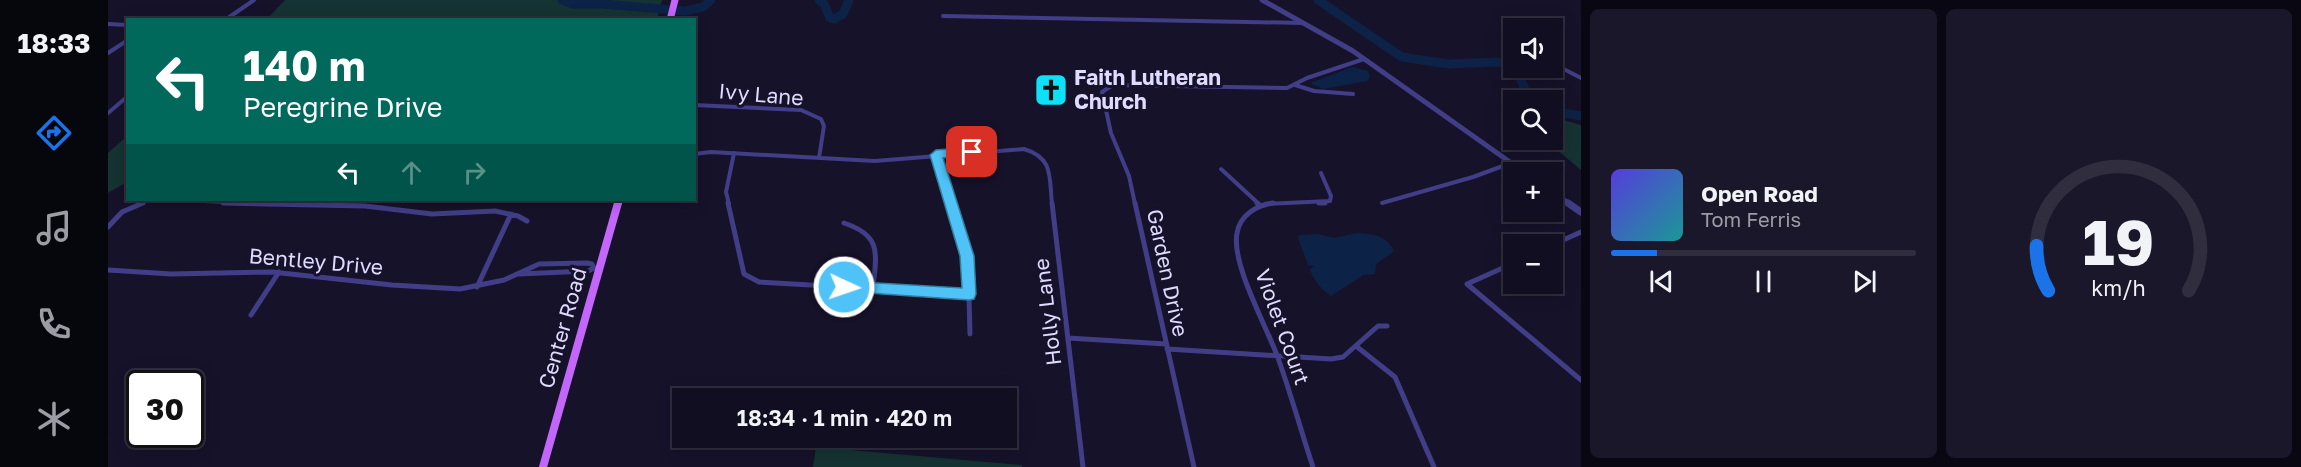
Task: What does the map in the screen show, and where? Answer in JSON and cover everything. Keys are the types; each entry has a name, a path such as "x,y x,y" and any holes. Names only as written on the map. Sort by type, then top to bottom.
{"main road":[{"path":"671,16 675,3"},
{"name":"Center Road","path":"543,467 597,268 619,201"}],"street":[{"path":"228,18 254,0"},
{"path":"1262,0 1364,59 1510,162"},
{"path":"943,16 1303,23"},
{"path":"108,24 126,25"},
{"path":"108,53 126,41"},
{"path":"1295,86 1307,78 1364,59"},
{"path":"1563,69 1581,78"},
{"name":"Garden Drive","path":"1194,467 1129,176 1111,133 1101,95 1103,89 1116,86 1283,89 1295,86"},
{"path":"1295,86 1314,91 1353,94"},
{"path":"108,113 126,98"},
{"name":"Ivy Lane","path":"696,105 801,110 820,118 824,126 819,158"},
{"name":"Holly Lane","path":"936,155 1005,149 1030,150 1041,156 1048,166 1083,467"},
{"path":"734,153 726,192 746,276 759,282 969,294"},
{"path":"696,154 734,153 875,161 936,155 967,256 970,334"},
{"path":"1382,203 1503,166"},
{"path":"1221,169 1261,206 1281,202 1327,202 1331,196 1321,174"},
{"path":"1563,200 1581,212"},
{"path":"108,226 122,212 147,201"},
{"path":"192,201 230,204 356,206 435,214 470,212 511,214 527,221"},
{"path":"230,204 233,201"},
{"name":"Violet Court","path":"1261,206 1240,224 1237,232 1237,247 1251,292 1277,356 1313,467"},
{"path":"477,287 511,214"},
{"path":"844,223 864,229 873,237 876,249 873,289"},
{"path":"1563,240 1581,232"},
{"path":"1503,267 1467,284 1581,380"},
{"name":"Bentley Drive","path":"108,270 171,274 279,272 403,286 460,289 477,287 519,274 588,271 597,268"},
{"path":"251,315 279,272"},
{"path":"1068,338 1336,359 1343,357 1378,326 1388,327"},
{"path":"1356,346 1395,376 1434,467"}],"green space":[{"path":"285,0 662,0 658,18 268,18"},
{"path":"1563,120 1581,125 1581,170 1557,150 1563,150"},
{"path":"126,137 126,183 108,193 108,153"},
{"path":"816,448 1022,465 1022,467 813,467"}],"water":[{"path":"1353,67 1368,71 1370,77 1367,81 1323,89 1310,83"},
{"path":"1357,233 1379,236 1394,251 1376,264 1375,274 1363,275 1331,296 1324,291 1312,274 1310,270 1314,266 1308,265 1298,238 1299,235 1318,234 1334,238"}],"waterway":[{"path":"562,0 573,4 603,4 685,11 703,7 711,0"},
{"path":"819,0 824,4 830,18 834,19 843,14 849,0"},
{"path":"1318,0 1402,57 1448,64 1503,63"},
{"path":"1520,78 1525,90"},
{"path":"1563,113 1581,116"}],"place":[{"name":"Faith Lutheran Church","path":"1051,90"}],"route":[{"path":"844,287 969,294 967,256 936,155 972,152"}]}
